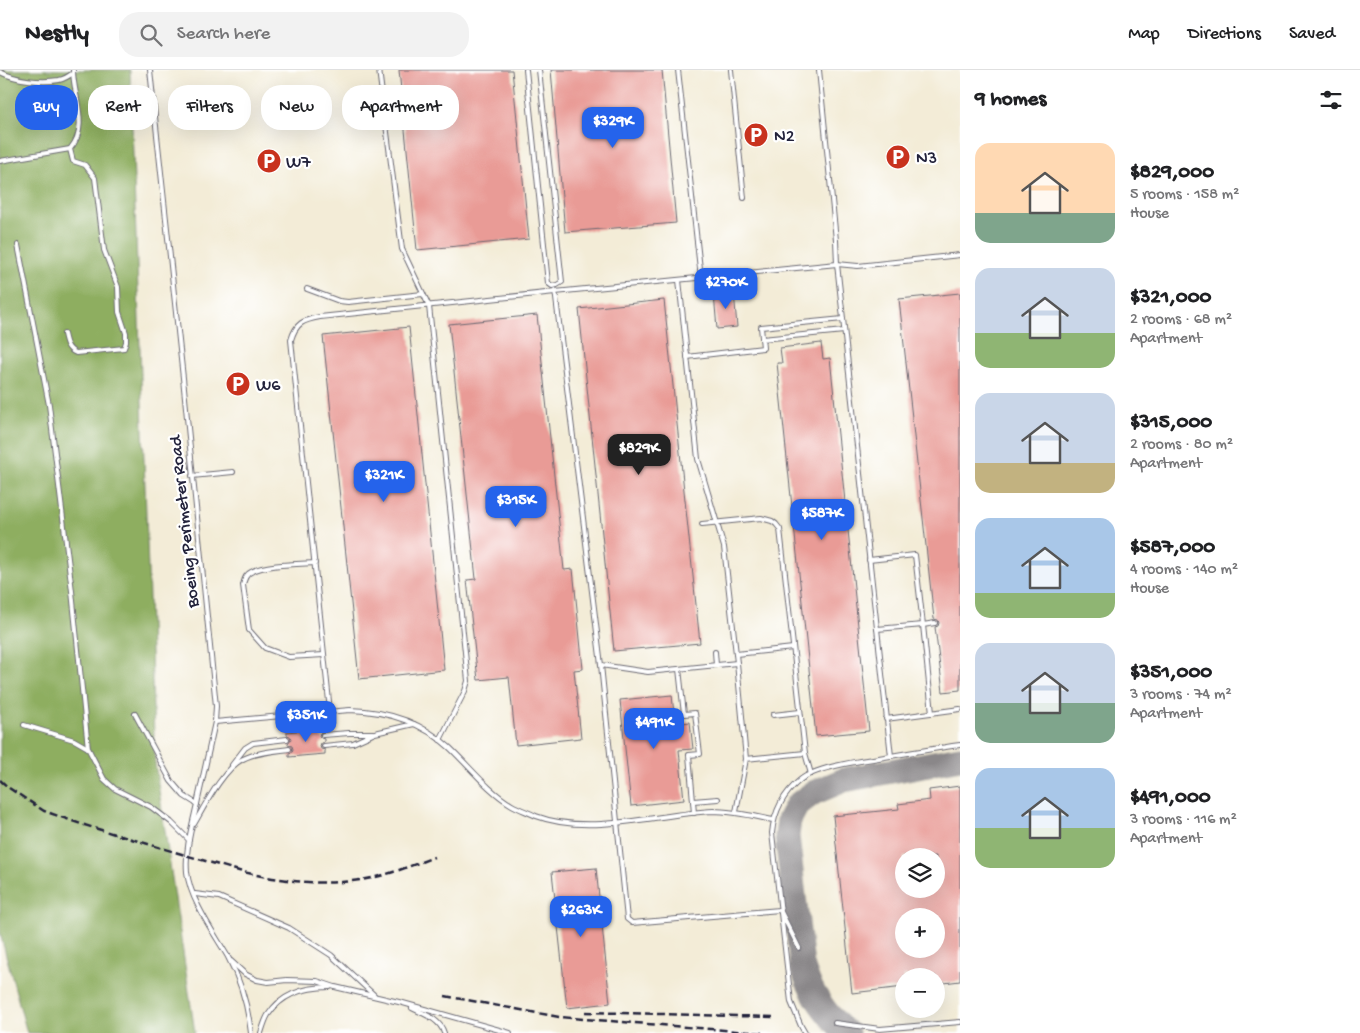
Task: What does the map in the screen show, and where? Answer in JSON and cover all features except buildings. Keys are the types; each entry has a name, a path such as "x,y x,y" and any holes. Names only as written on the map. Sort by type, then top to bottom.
{"lane":[{"name":"Boeing Perimeter Road","path":"150,70 216,706 215,722 189,840 188,872 200,910 229,959 245,997 251,1033"},
{"path":"379,70 402,249 428,306 468,681 465,691 440,740"},
{"path":"526,70 548,284 554,286 562,282 539,70"},
{"path":"678,70 701,278"},
{"path":"731,70 744,198"},
{"path":"819,70 844,331 891,756"},
{"path":"0,72 15,78 37,80 61,80 73,72 80,119 77,138 75,144 70,149 0,162"},
{"path":"64,334 66,345 70,351 76,353 124,348 126,342 126,333 120,312 118,287 104,250 95,178 85,165 73,161 70,149"},
{"path":"18,246 49,405 72,591 88,748 104,779 115,789 151,807 171,822 189,840"},
{"path":"330,711 291,340 298,325 311,319 555,292 837,264 858,266 960,255"},
{"path":"679,280 698,459 724,547 737,663 746,759 736,812"},
{"path":"554,286 601,665 627,919 632,923 780,910"},
{"path":"307,289 339,301 348,302 423,294"},
{"path":"687,357 763,348 760,328 843,319"},
{"path":"762,339 844,331"},
{"path":"192,476 233,472"},
{"path":"702,524 767,519 776,524 780,529 805,753 811,774"},
{"path":"869,560 915,555 932,713"},
{"path":"315,563 262,568 249,572 244,580 244,585 249,630 265,648 289,657 324,655"},
{"path":"877,629 935,623"},
{"path":"736,654 793,648"},
{"path":"715,652 716,665"},
{"path":"601,665 648,672 737,663"},
{"path":"679,669 684,714 696,713 700,754 689,755 694,814"},
{"path":"886,719 960,709"},
{"path":"215,722 330,711 370,711 388,714 428,731 449,747 494,792 512,805 552,821 595,824 713,811 736,812 773,820"},
{"path":"773,715 800,712"},
{"path":"135,714 171,780 184,796 197,804"},
{"path":"324,746 353,742 414,724"},
{"path":"24,725 74,740 88,748"},
{"path":"323,735 375,734"},
{"path":"192,828 245,748 253,743 288,739"},
{"path":"805,1033 791,1002 772,833 773,820 783,798 800,779 821,770 852,762 960,745"},
{"path":"228,771 242,759 262,752 289,750"},
{"path":"746,759 805,753"},
{"path":"693,801 718,799"},
{"path":"194,894 219,897 289,928 331,956 376,997"},
{"path":"780,910 799,948"},
{"name":"Boeing Perimeter Road","path":"229,959 245,974 256,980 268,982 287,980 318,981 510,1033"},
{"name":"Boeing Perimeter Road","path":"261,1033 268,1016 279,1002 295,992 317,987 335,987"},
{"path":"403,1003 436,1020 443,1028 444,1033"},
{"path":"835,1023 880,1029 960,1022"}],"green space":[{"path":"0,70 130,70 131,85 88,85 88,130 132,130 155,763 195,1033 27,1033 0,933"}],"taxiway":[{"path":"847,1033 832,1019 814,994 802,965 787,836 789,820 797,805 813,793 844,780 960,758"}],"railway":[{"path":"0,780 44,811 81,824 239,871 274,878 327,883 362,880 394,872 434,857"},
{"path":"445,996 559,1017 762,1033"},
{"path":"585,1012 774,1017"}],"place":[{"name":"N2","path":"756,135"},
{"name":"N3","path":"898,157"},
{"name":"W7","path":"269,161"},
{"name":"W6","path":"238,384"}]}
